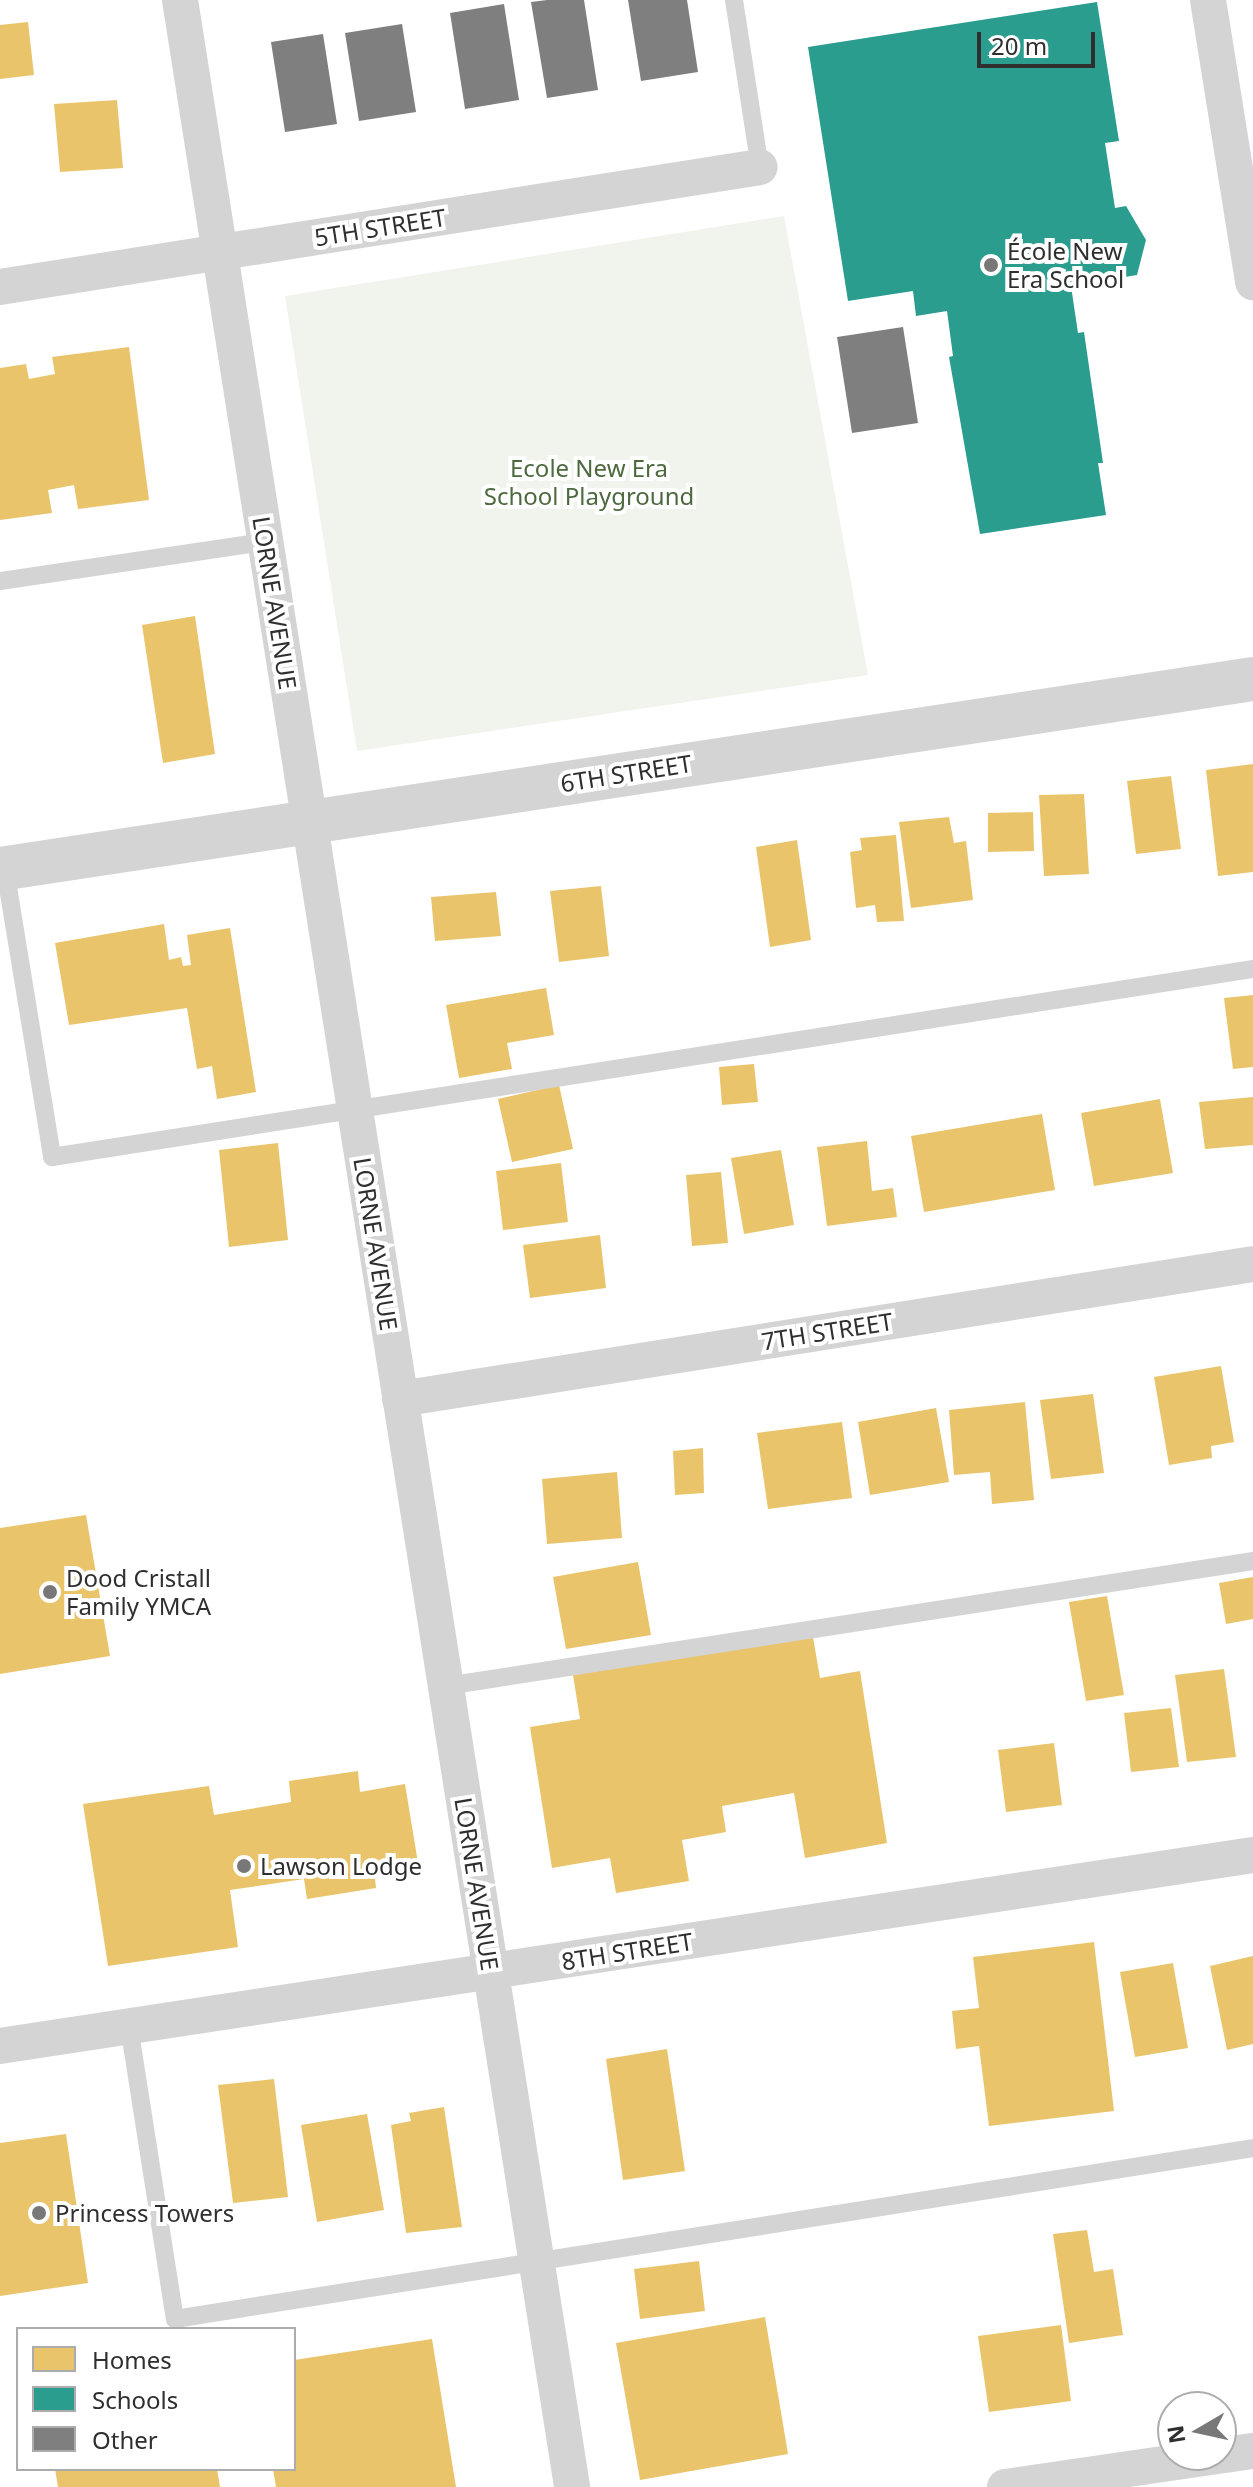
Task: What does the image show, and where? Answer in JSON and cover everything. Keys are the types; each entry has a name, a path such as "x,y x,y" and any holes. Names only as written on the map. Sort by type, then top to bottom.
{"street":[{"name":"LORNE AVENUE","path":"180,0 572,2487"},
{"path":"1208,0 1238,86 1253,282"},
{"name":"5TH STREET","path":"0,287 760,167"},
{"name":"6TH STREET","path":"3,869 309,820 1253,679"},
{"name":"7TH STREET","path":"400,1399 1253,1264"},
{"name":"8TH STREET","path":"0,2046 1253,1855"},
{"path":"1005,2487 1253,2451"}],"lane":[{"path":"734,0 760,167"},
{"path":"0,581 265,542"},
{"path":"3,869 52,1157 1253,969"},
{"path":"446,1686 1253,1561"},
{"path":"129,2026 175,2319 1253,2148"}],"green space":[{"name":"Ecole New Era School Playground","path":"784,216 868,675 357,751 285,296"}],"building: Homes":[{"path":"28,22 34,75 0,79 0,25"},
{"path":"117,100 123,168 60,172 54,104"},
{"path":"129,347 149,500 78,509 74,485 48,490 52,513 0,520 0,368 26,364 29,379 55,374 52,357"},
{"path":"195,616 215,754 163,763 142,625"},
{"path":"1253,764 1253,872 1218,876 1206,770"},
{"path":"1171,776 1181,849 1136,854 1127,781"},
{"path":"1084,794 1089,874 1044,876 1039,795"},
{"path":"1033,812 1034,851 988,852 988,813"},
{"path":"949,817 954,843 966,841 973,900 911,908 899,822"},
{"path":"896,835 904,921 877,922 875,905 856,908 850,852 862,850 860,838"},
{"path":"797,840 811,940 770,947 756,847"},
{"path":"601,886 609,956 559,962 550,891"},
{"path":"496,892 501,936 435,941 431,897"},
{"path":"164,924 169,960 181,957 183,966 191,965 187,935 230,928 256,1092 217,1099 212,1066 197,1069 187,1008 69,1025 55,943"},
{"path":"546,988 554,1035 507,1043 512,1069 459,1078 446,1005"},
{"path":"1253,995 1253,1067 1233,1069 1224,998"},
{"path":"754,1064 758,1102 722,1105 719,1067"},
{"path":"559,1085 573,1149 512,1162 498,1099"},
{"path":"1253,1097 1253,1145 1205,1149 1199,1102"},
{"path":"1160,1099 1173,1173 1094,1186 1081,1113"},
{"path":"1042,1114 1055,1190 924,1212 911,1136"},
{"path":"867,1141 872,1191 893,1188 897,1217 827,1226 817,1147"},
{"path":"278,1143 288,1240 229,1247 219,1150"},
{"path":"781,1150 794,1225 744,1234 731,1158"},
{"path":"561,1163 568,1222 503,1230 496,1171"},
{"path":"721,1172 728,1243 692,1246 686,1175"},
{"path":"600,1235 606,1288 530,1298 523,1245"},
{"path":"1221,1366 1234,1442 1211,1446 1212,1458 1169,1465 1154,1377"},
{"path":"1093,1394 1104,1473 1051,1479 1040,1400"},
{"path":"1025,1402 1034,1500 992,1504 990,1472 954,1475 949,1410"},
{"path":"936,1408 949,1482 870,1495 858,1422"},
{"path":"842,1422 852,1498 768,1509 757,1433"},
{"path":"703,1448 704,1493 675,1495 673,1451"},
{"path":"617,1472 622,1538 547,1544 542,1479"},
{"name":"Dood Cristall Family YMCA","path":"86,1515 110,1656 0,1674 0,1528"},
{"path":"638,1562 651,1635 566,1649 553,1577"},
{"path":"1253,1577 1253,1619 1226,1624 1219,1583"},
{"path":"1107,1596 1124,1695 1086,1701 1069,1602"},
{"path":"813,1637 820,1678 860,1671 887,1843 805,1858 794,1793 722,1806 726,1832 682,1840 689,1881 616,1893 610,1858 552,1868 530,1727 580,1719 573,1675"},
{"path":"1224,1669 1236,1757 1187,1762 1175,1675"},
{"path":"1171,1708 1179,1767 1131,1772 1124,1713"},
{"path":"1054,1743 1062,1805 1006,1812 998,1750"},
{"name":"Lawson Lodge","path":"358,1771 360,1792 405,1784 418,1863 374,1869 376,1888 307,1899 304,1879 230,1890 238,1947 108,1966 83,1804 209,1786 214,1815 291,1802 289,1781"},
{"path":"1094,1942 1114,2111 989,2126 979,2046 956,2049 952,2011 979,2008 973,1957"},
{"path":"1253,1956 1253,2044 1227,2050 1210,1966"},
{"path":"1173,1963 1188,2048 1135,2057 1120,1972"},
{"path":"667,2049 685,2171 623,2180 606,2059"},
{"path":"274,2079 288,2197 233,2203 218,2085"},
{"path":"444,2107 462,2227 406,2233 391,2125 411,2121 409,2113"},
{"path":"367,2114 384,2210 317,2222 301,2125"},
{"name":"Princess Towers","path":"66,2134 88,2283 0,2296 0,2143"},
{"path":"1087,2230 1094,2272 1113,2269 1123,2335 1069,2343 1053,2234"},
{"path":"699,2261 705,2311 640,2319 634,2269"},
{"path":"765,2317 788,2454 640,2480 616,2343"},
{"path":"1061,2325 1071,2401 989,2412 978,2336"},
{"path":"432,2339 456,2487 276,2487 273,2471 296,2471 296,2360"},
{"path":"55,2471 217,2471 220,2487 58,2487"}],"building: Schools":[{"name":"École New Era School","path":"1097,2 1119,141 1105,143 1115,208 1126,206 1146,240 1137,275 1071,286 1078,333 1084,332 1103,463 1098,463 1106,515 980,534 949,357 953,356 947,311 916,316 913,291 848,301 808,47"}],"building: Other":[{"path":"584,0 598,90 547,98 531,2"},
{"path":"628,0 687,0 698,72 641,81"},
{"path":"504,4 519,100 465,109 450,13"},
{"path":"402,24 416,112 359,121 345,33"},
{"path":"323,34 337,124 285,132 271,42"},
{"path":"903,327 918,423 852,433 837,337"}],"place":[{"name":"École New Era School","path":"991,265"},
{"name":"Dood Cristall Family YMCA","path":"50,1592"},
{"name":"Lawson Lodge","path":"244,1866"},
{"name":"Princess Towers","path":"39,2213"}]}
